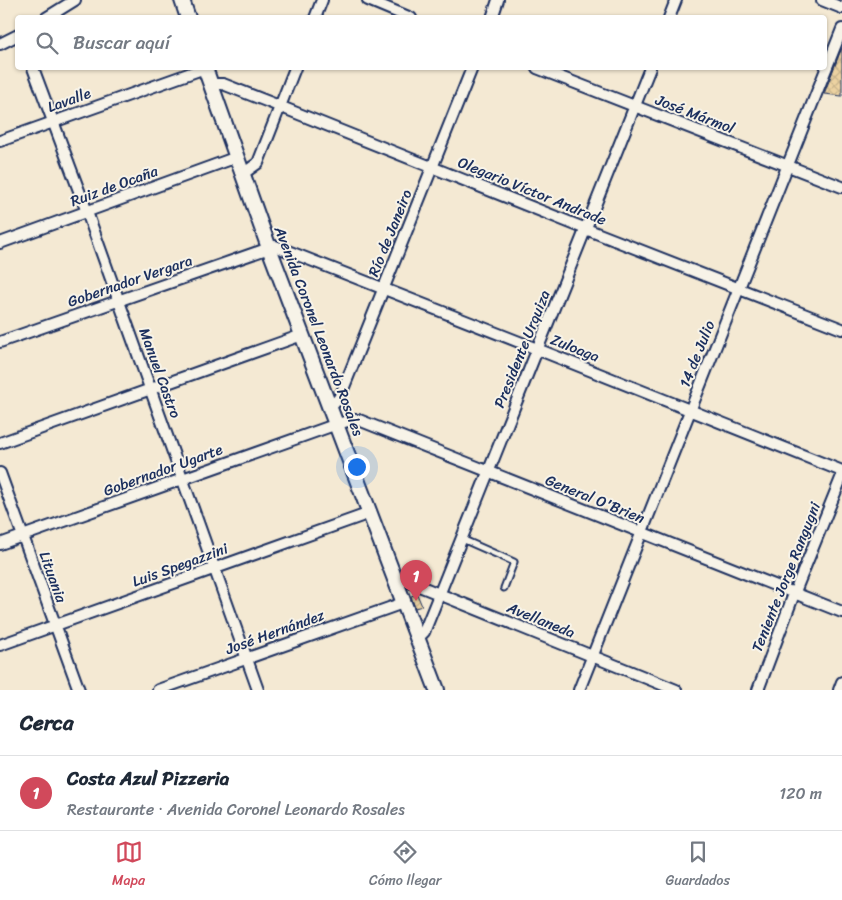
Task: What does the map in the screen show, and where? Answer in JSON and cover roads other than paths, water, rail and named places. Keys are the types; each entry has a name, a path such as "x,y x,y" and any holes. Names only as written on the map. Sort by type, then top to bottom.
{"street":[{"path":"51,15 75,0"},
{"path":"182,0 187,15"},
{"path":"316,15 322,0"},
{"path":"368,0 404,15"},
{"path":"493,15 498,0"},
{"path":"670,15 676,0"},
{"path":"822,0 842,8"},
{"name":"14 de Julio","path":"827,68 842,30"},
{"path":"0,44 15,36"},
{"name":"Manuel Castro","path":"34,70 87,212 258,690"},
{"name":"Lavalle","path":"0,141 199,70"},
{"name":"Avenida Coronel Leonardo Rosales","path":"206,70 244,173 269,248 437,690"},
{"path":"244,173 258,164 294,70"},
{"name":"Río de Janeiro","path":"331,407 342,392 471,70"},
{"name":"José Mármol","path":"542,70 842,187"},
{"name":"Presidente Urquiza","path":"417,639 424,632 440,595 649,70"},
{"name":"14 de Julio","path":"578,690 826,70"},
{"name":"Olegario Víctor Andrade","path":"210,84 223,84 842,329"},
{"name":"Ruiz de Ocaña","path":"0,243 237,157"},
{"name":"Zuloaga","path":"269,248 280,247 842,472"},
{"name":"Gobernador Vergara","path":"0,342 269,248"},
{"path":"0,443 302,335"},
{"name":"General O'Brien","path":"337,424 359,420 641,534 842,612"},
{"name":"Gobernador Ugarte","path":"0,544 337,424"},
{"name":"Lituania","path":"0,473 79,690"},
{"name":"Teniente Jorge Rangugni","path":"758,690 794,594 842,476"},
{"name":"Luis Spegazzini","path":"0,645 370,513"},
{"name":"Avellaneda","path":"394,579 407,581 670,689"},
{"name":"José Hernández","path":"158,690 403,603"},
{"path":"839,690 842,682"}],"lane":[{"path":"462,539 514,562 504,588"}],"place":[{"name":"Costa Azul Pizzeria","path":"416,601"}]}
